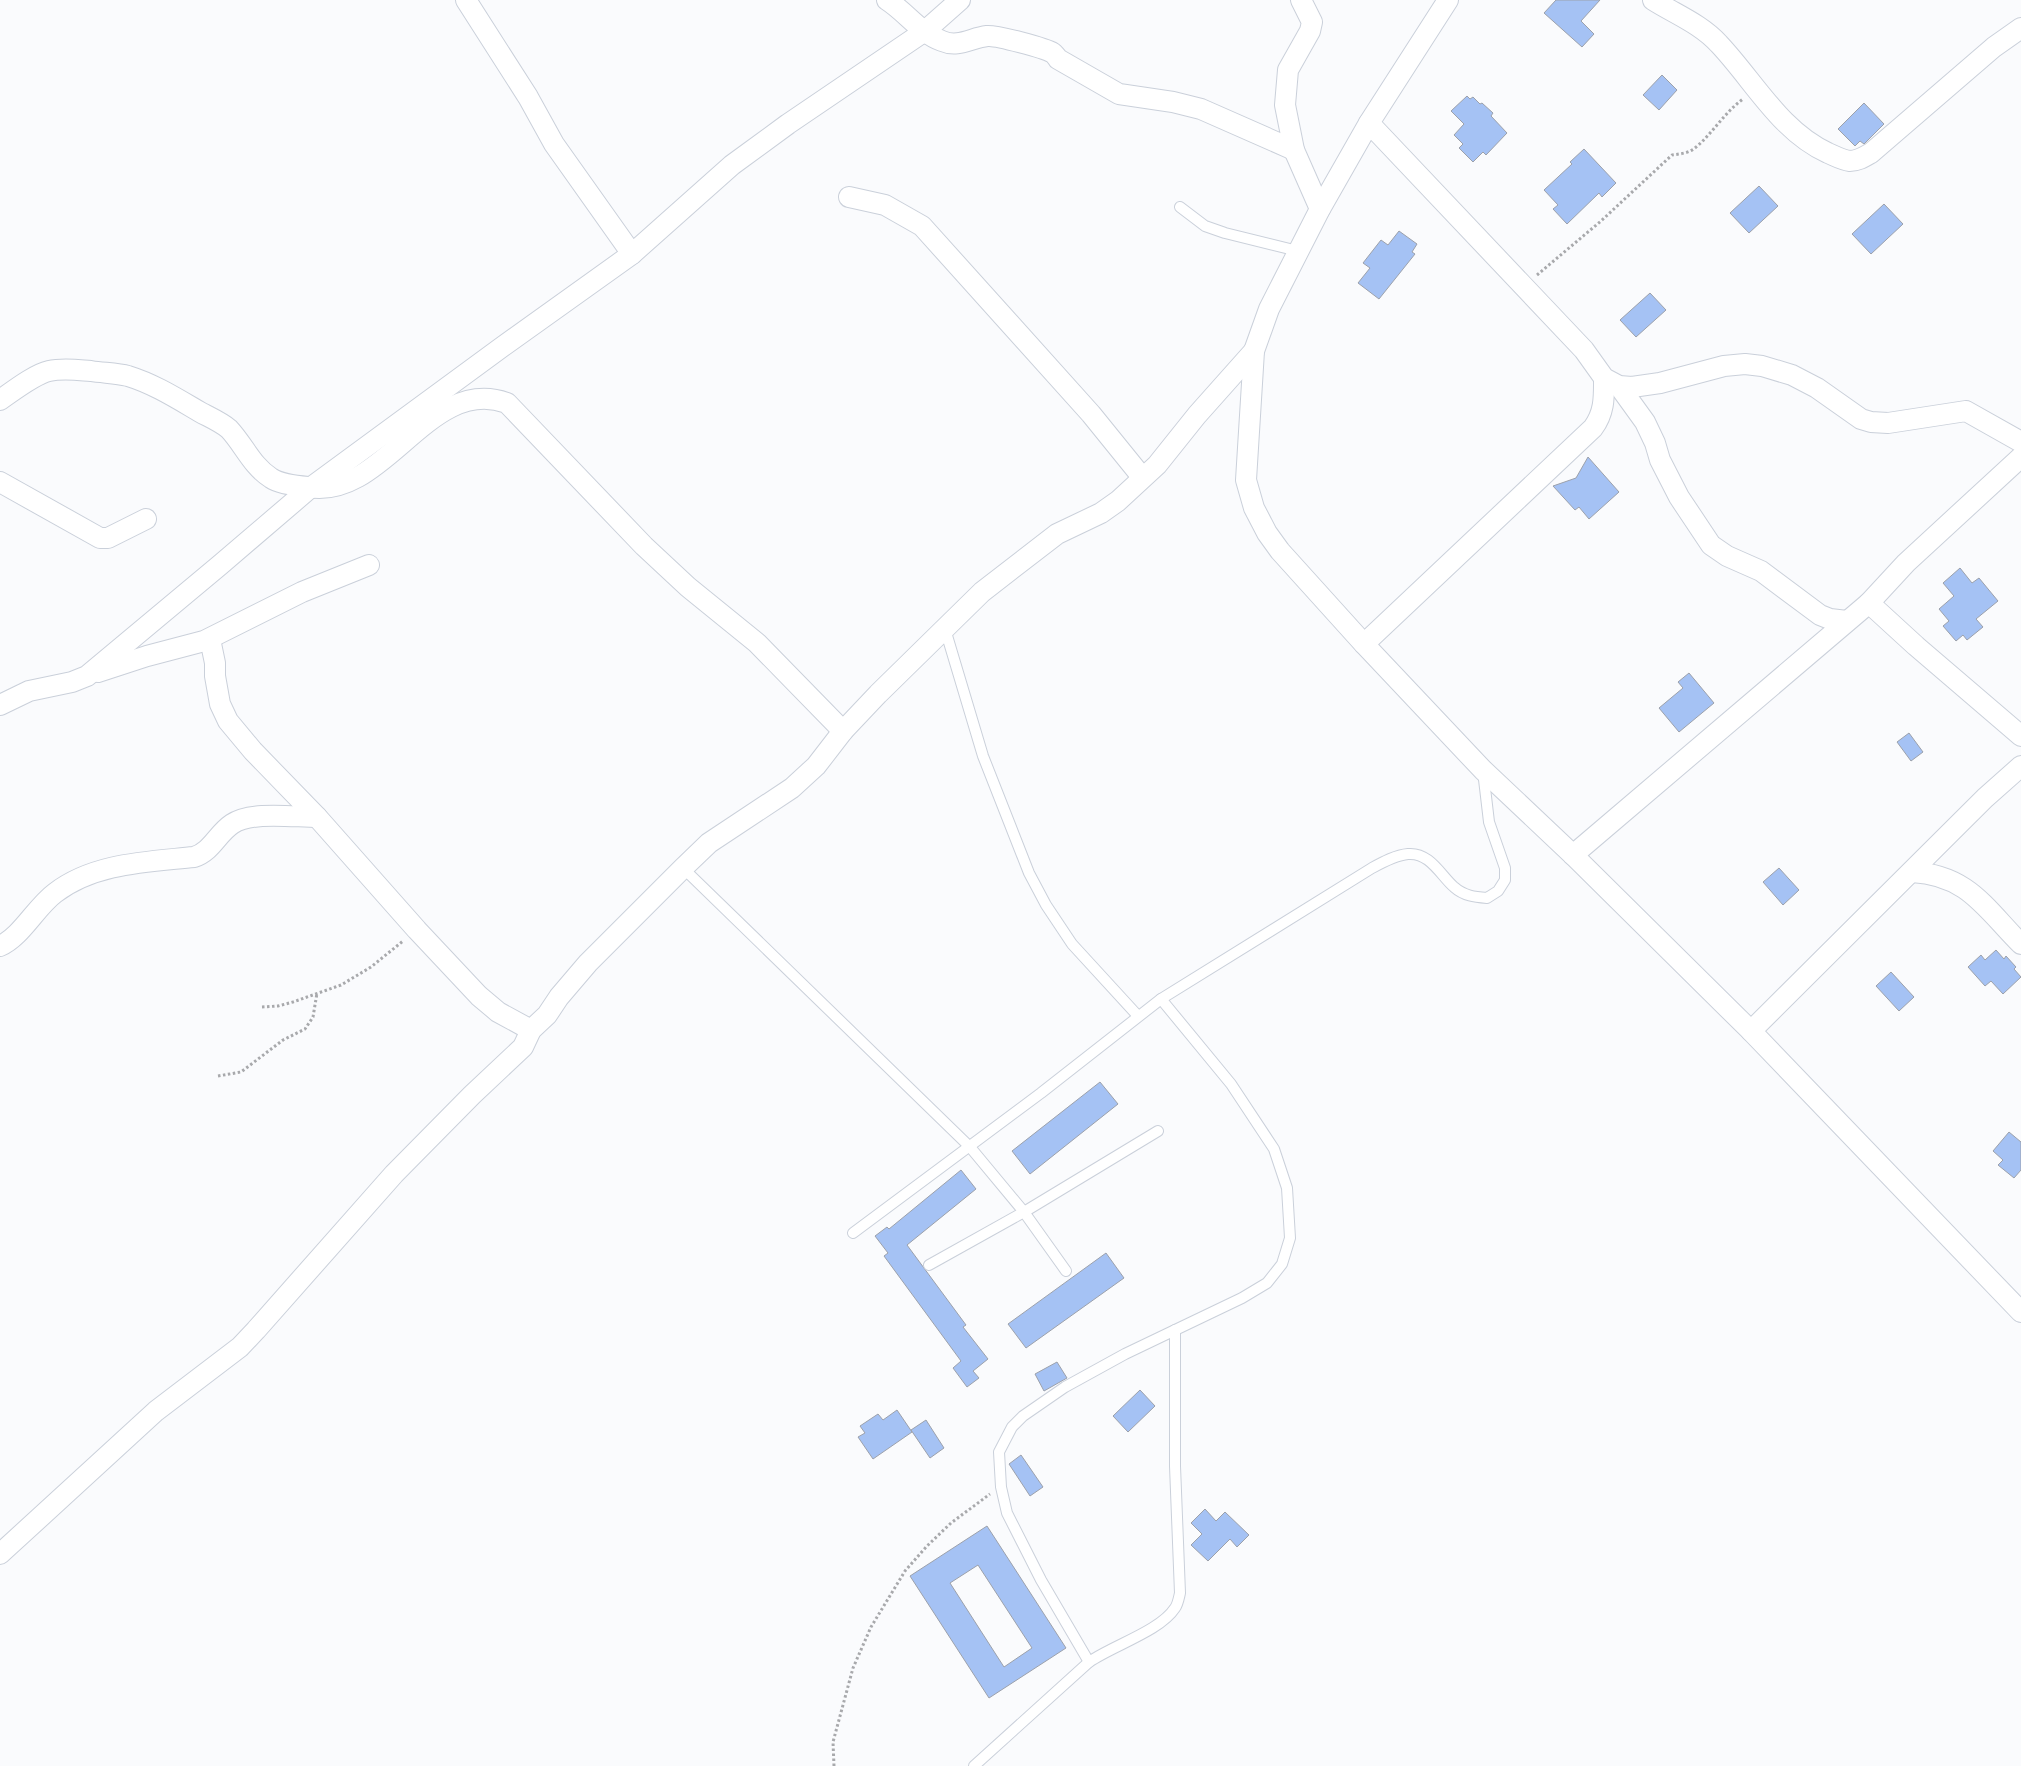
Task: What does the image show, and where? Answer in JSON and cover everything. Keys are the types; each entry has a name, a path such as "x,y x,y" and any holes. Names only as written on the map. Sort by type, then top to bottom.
{"street":[{"path":"466,0 528,97 554,144 632,254"},
{"path":"887,0 925,32 942,42 957,44 987,36 996,36 1044,50 1053,53 1058,59 1119,94 1172,102 1201,109 1294,150"},
{"path":"87,676 213,572 310,488 502,346 632,254 732,165 788,124 925,32 960,0"},
{"path":"1301,0 1312,22 1310,31 1288,70 1285,105 1294,150 1320,209"},
{"path":"1448,0 1369,123 1320,209 1269,309 1254,350 1246,480 1254,508 1267,533 1280,552 1483,770 1573,855 1751,1030 2021,1312"},
{"path":"1653,0 1698,26 1718,43 1756,90 1802,137 1841,159 1856,160 1871,153 1980,59 2021,28"},
{"path":"1369,123 1584,350 1645,422 1655,443 1660,460 1679,497 1711,545 1716,550 1761,571 1820,615 1830,619 1847,621"},
{"path":"850,197 885,206 922,226 1090,414 1142,477"},
{"path":"0,1554 156,1411 240,1347 394,1174 472,1095 523,1047 531,1030 547,1015 559,997 588,963 684,868 722,833 792,788 816,766 843,731 982,592 1057,534 1102,513 1118,501 1157,465 1197,415 1254,350"},
{"path":"1612,382 1632,387 1660,383 1724,366 1745,364 1762,366 1800,379 1818,388 1861,419 1870,422 1888,423 1966,411 2021,442"},
{"path":"0,400 48,371 73,369 127,376 158,388 224,425 255,463 272,478 310,488 334,488 360,476 377,464 433,418 465,402 482,398 497,399 507,403 644,546 688,587 757,643 843,731"},
{"path":"1364,644 1594,428 1600,420 1612,382"},
{"path":"1573,855 1869,603 1906,564 2021,457"},
{"path":"0,482 100,538 108,538 146,519"},
{"path":"0,705 29,691 72,682 147,656 192,646 210,639 302,592 369,565"},
{"path":"1869,603 1936,664 2021,736"},
{"path":"210,639 220,704 228,721 253,751 317,817 417,930 480,996 498,1012 531,1030"},
{"path":"1751,1030 1985,798 2021,766"},
{"path":"0,946 10,940 55,893 92,873 142,862 194,857 202,854 230,825 245,818 317,817"},
{"path":"1912,872 1928,873 1953,881 1971,892 2021,944"}],"lane":[{"path":"1180,208 1205,226 1225,233 1298,251"},
{"path":"945,629 983,756 1029,873 1046,905 1072,944 1138,1016"},
{"path":"853,1233 970,1147 1161,998 1372,868 1409,854 1420,856 1430,862 1454,888 1474,897 1487,898 1498,891 1505,880 1505,868 1489,822 1483,770"},
{"path":"684,868 970,1147 1024,1212 1066,1271"},
{"path":"1090,1662 1041,1580 1007,1513 1000,1486 999,1452 1012,1427 1023,1416 1065,1387 1125,1354 1242,1298 1267,1283 1282,1264 1290,1238 1287,1188 1274,1149 1230,1084 1161,998"},
{"path":"930,1265 1024,1212 1158,1130"},
{"path":"974,1766 1090,1662 1103,1652 1160,1623 1176,1607 1180,1593 1175,1466 1175,1330"}],"path":[{"path":"1523,287 1601,221 1672,155 1683,154 1695,148 1732,107 1756,90"},
{"path":"262,1008 278,1006 341,985 371,967 417,930"},
{"path":"218,1076 240,1072 283,1040 305,1029 313,1017 317,992"},
{"path":"834,1766 833,1742 853,1668 871,1627 905,1571 927,1546 951,1523 1000,1486"}],"building":[{"path":"1556,0 1600,0 1581,21 1594,34 1582,47 1544,13"},
{"path":"1662,75 1677,90 1659,110 1643,95"},
{"path":"1467,96 1470,99 1473,97 1493,113 1491,116 1507,133 1486,155 1483,152 1473,162 1459,148 1463,144 1454,135 1464,124 1451,111"},
{"path":"1864,103 1884,124 1864,144 1860,141 1855,146 1838,129"},
{"path":"1584,149 1616,183 1602,197 1599,193 1567,224 1553,209 1558,205 1544,190 1572,164 1570,162"},
{"path":"1759,186 1778,206 1749,233 1730,213"},
{"path":"1884,204 1903,224 1871,254 1852,234"},
{"path":"1399,231 1417,244 1412,252 1415,254 1379,299 1358,283 1370,268 1363,263 1381,240 1388,245"},
{"path":"1650,293 1666,310 1636,337 1620,320"},
{"path":"1588,457 1619,492 1589,519 1579,507 1575,510 1553,486 1576,478"},
{"path":"1960,568 1972,583 1979,578 1998,601 1976,619 1983,627 1967,640 1963,635 1956,641 1943,626 1949,621 1939,609 1954,596 1943,583"},
{"path":"1689,673 1714,703 1679,732 1659,708 1683,688 1678,682"},
{"path":"1909,733 1923,752 1911,761 1897,742"},
{"path":"1779,868 1799,890 1783,905 1763,882"},
{"path":"1996,950 2004,959 2006,956 2016,967 2014,969 2021,977 2003,994 1991,981 1985,986 1968,967 1981,955 1985,960"},
{"path":"1891,972 1914,997 1899,1011 1876,986"},
{"path":"1100,1082 1118,1104 1030,1174 1012,1151"},
{"path":"2009,1132 2021,1142 2021,1170 2014,1178 1998,1165 2003,1160 1993,1151"},
{"path":"961,1170 976,1189 907,1245 966,1325 963,1327 988,1359 973,1371 979,1378 967,1387 953,1368 961,1361 884,1256 888,1253 875,1236 887,1227 889,1229"},
{"path":"1106,1253 1124,1278 1026,1348 1008,1324"},
{"path":"1057,1362 1067,1378 1044,1391 1035,1374"},
{"path":"1140,1390 1155,1406 1128,1432 1113,1416"},
{"path":"897,1410 912,1432 873,1459 858,1437 865,1433 860,1426 878,1414 883,1420"},
{"path":"926,1420 944,1448 930,1458 911,1430"},
{"path":"1021,1455 1043,1487 1030,1496 1009,1464"},
{"path":"1205,1509 1216,1521 1225,1512 1249,1535 1237,1547 1230,1539 1208,1561 1191,1545 1202,1534 1191,1523"},
{"path":"987,1526 1066,1648 989,1698 910,1576","holes":["978,1565 1032,1648 1004,1667 950,1583"]}]}
